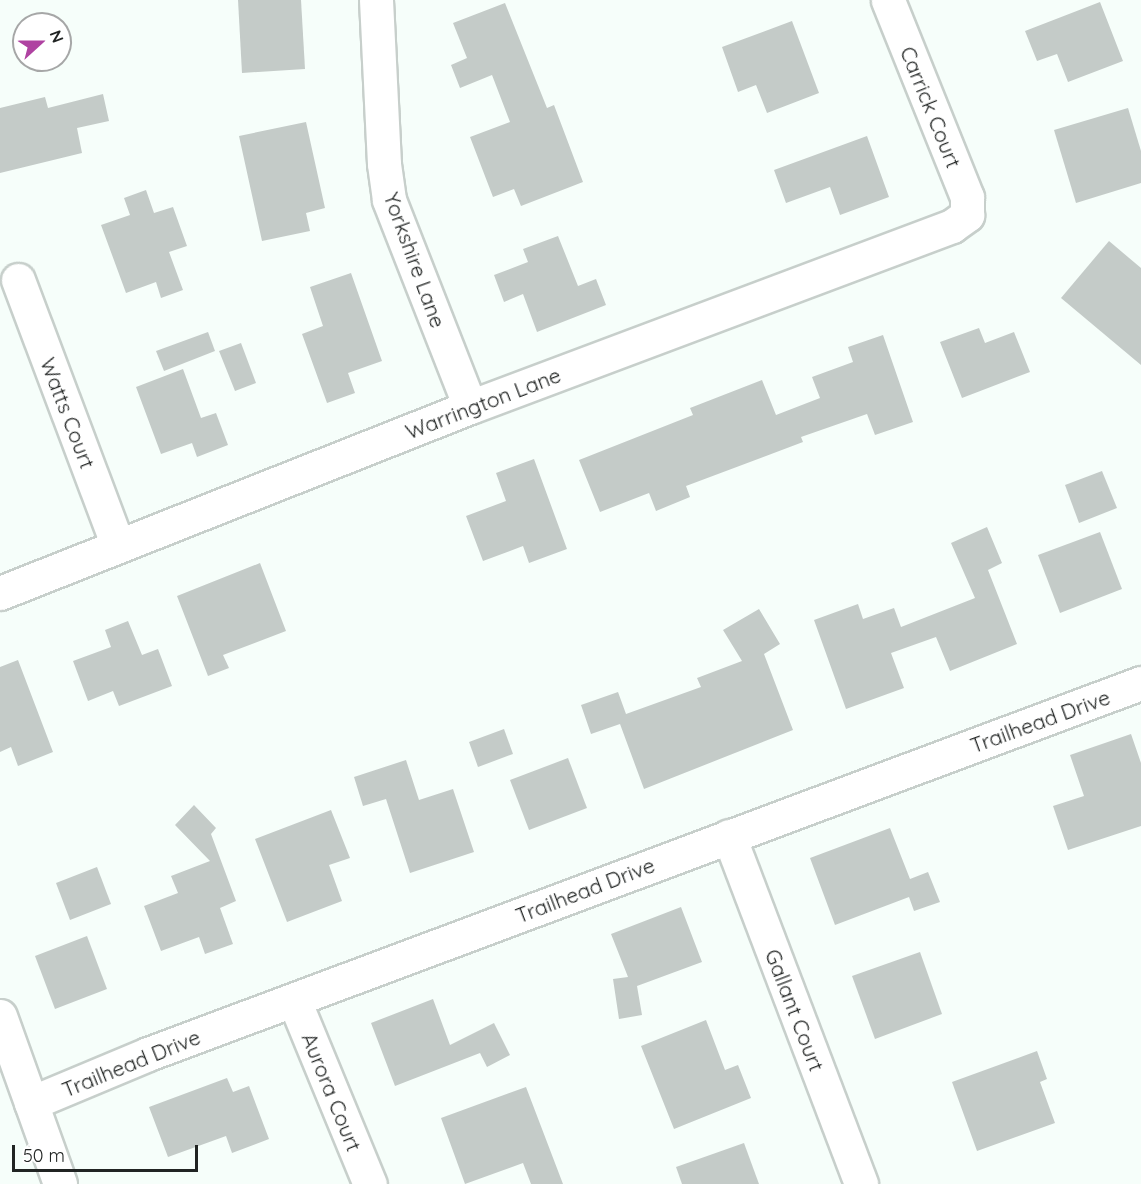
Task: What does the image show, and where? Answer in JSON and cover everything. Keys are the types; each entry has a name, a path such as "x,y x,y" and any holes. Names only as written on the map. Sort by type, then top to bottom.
{"street":[{"name":"Yorkshire Lane","path":"376,0 384,164 389,200 470,407"},
{"name":"Carrick Court","path":"888,0 967,197 967,215"},
{"name":"Warrington Lane","path":"0,593 470,407 952,226 967,215"},
{"name":"Watts Court","path":"18,280 118,546"},
{"name":"Trailhead Drive","path":"31,1103 148,1054 1141,683"},
{"name":"Gallant Court","path":"729,836 861,1184"},
{"name":"Aurora Court","path":"294,1000 370,1184"},
{"path":"0,1016 60,1184"}],"building":[{"path":"238,0 301,0 305,69 242,73"},
{"path":"1100,2 1123,61 1068,82 1057,54 1037,61 1025,31"},
{"path":"505,3 547,108 554,105 583,182 521,206 514,189 493,197 470,137 510,122 492,75 460,88 451,65 467,58 453,23"},
{"path":"792,21 819,93 767,113 756,85 738,92 722,47"},
{"path":"103,94 109,121 77,128 82,153 0,173 0,108 45,97 48,108"},
{"path":"1128,108 1141,151 1141,183 1076,203 1054,130"},
{"path":"306,122 325,208 306,213 310,231 262,241 239,136"},
{"path":"867,136 889,197 840,215 830,187 786,203 774,170"},
{"path":"146,190 154,213 173,207 187,246 169,252 183,290 161,298 156,282 126,293 101,225 130,215 124,198"},
{"path":"558,236 578,286 596,279 606,305 537,332 523,294 504,302 494,275 528,262 523,249"},
{"path":"1109,241 1141,268 1141,365 1061,298"},
{"path":"351,273 382,361 348,373 355,393 327,403 302,334 323,326 310,287"},
{"path":"979,328 985,343 1014,332 1030,372 962,398 940,342"},
{"path":"208,332 215,351 164,371 156,351"},
{"path":"883,335 913,422 875,435 867,414 801,437 803,442 686,486 690,497 656,511 649,493 600,512 579,460 693,415 690,408 762,380 776,415 820,398 812,377 853,362 848,347"},
{"path":"241,343 256,383 235,391 219,351"},
{"path":"183,369 201,418 216,413 228,445 197,457 192,443 161,454 136,387"},
{"path":"534,459 567,549 529,563 523,546 483,561 466,516 506,501 496,473"},
{"path":"1102,471 1117,508 1079,523 1065,485"},
{"path":"987,527 1002,563 988,570 1017,644 950,671 936,637 891,653 904,688 846,709 814,620 858,604 863,619 894,608 901,627 975,598 951,543"},
{"path":"1100,532 1122,589 1060,613 1038,555"},
{"path":"260,563 286,631 223,655 229,668 208,676 177,596"},
{"path":"759,609 780,644 764,654 793,730 644,789 620,724 591,734 581,705 618,692 626,714 701,687 697,678 742,661 723,630"},
{"path":"128,621 142,655 158,649 172,686 119,706 113,691 88,701 73,661 111,647 105,630"},
{"path":"18,660 53,752 18,766 11,747 0,752 0,667"},
{"path":"504,729 513,754 478,767 469,742"},
{"path":"1131,734 1141,763 1141,826 1068,850 1053,806 1084,796 1070,755"},
{"path":"568,758 587,808 529,830 510,780"},
{"path":"406,760 419,800 453,789 474,852 410,873 386,799 363,806 354,777"},
{"path":"194,805 216,828 211,834 236,901 220,908 233,944 205,954 199,937 161,951 144,906 178,893 171,876 210,861 175,825"},
{"path":"331,810 350,858 329,865 342,901 287,922 255,839"},
{"path":"890,828 910,879 928,872 940,902 914,911 909,897 835,925 810,858"},
{"path":"97,867 111,904 70,920 56,883"},
{"path":"681,907 702,962 637,986 642,1015 619,1019 613,979 628,977 611,934"},
{"path":"87,936 107,989 55,1009 35,956"},
{"path":"920,952 942,1014 875,1039 852,976"},
{"path":"433,999 450,1045 494,1023 510,1055 487,1067 480,1053 395,1086 371,1023"},
{"path":"706,1020 725,1070 738,1065 751,1098 674,1129 641,1046"},
{"path":"1037,1051 1047,1079 1040,1082 1055,1123 977,1151 952,1082"},
{"path":"227,1078 233,1092 249,1086 269,1139 232,1153 226,1136 168,1157 149,1107"},
{"path":"526,1087 563,1184 531,1184 523,1163 465,1184 441,1118"},
{"path":"744,1143 759,1184 682,1184 676,1167"}]}
